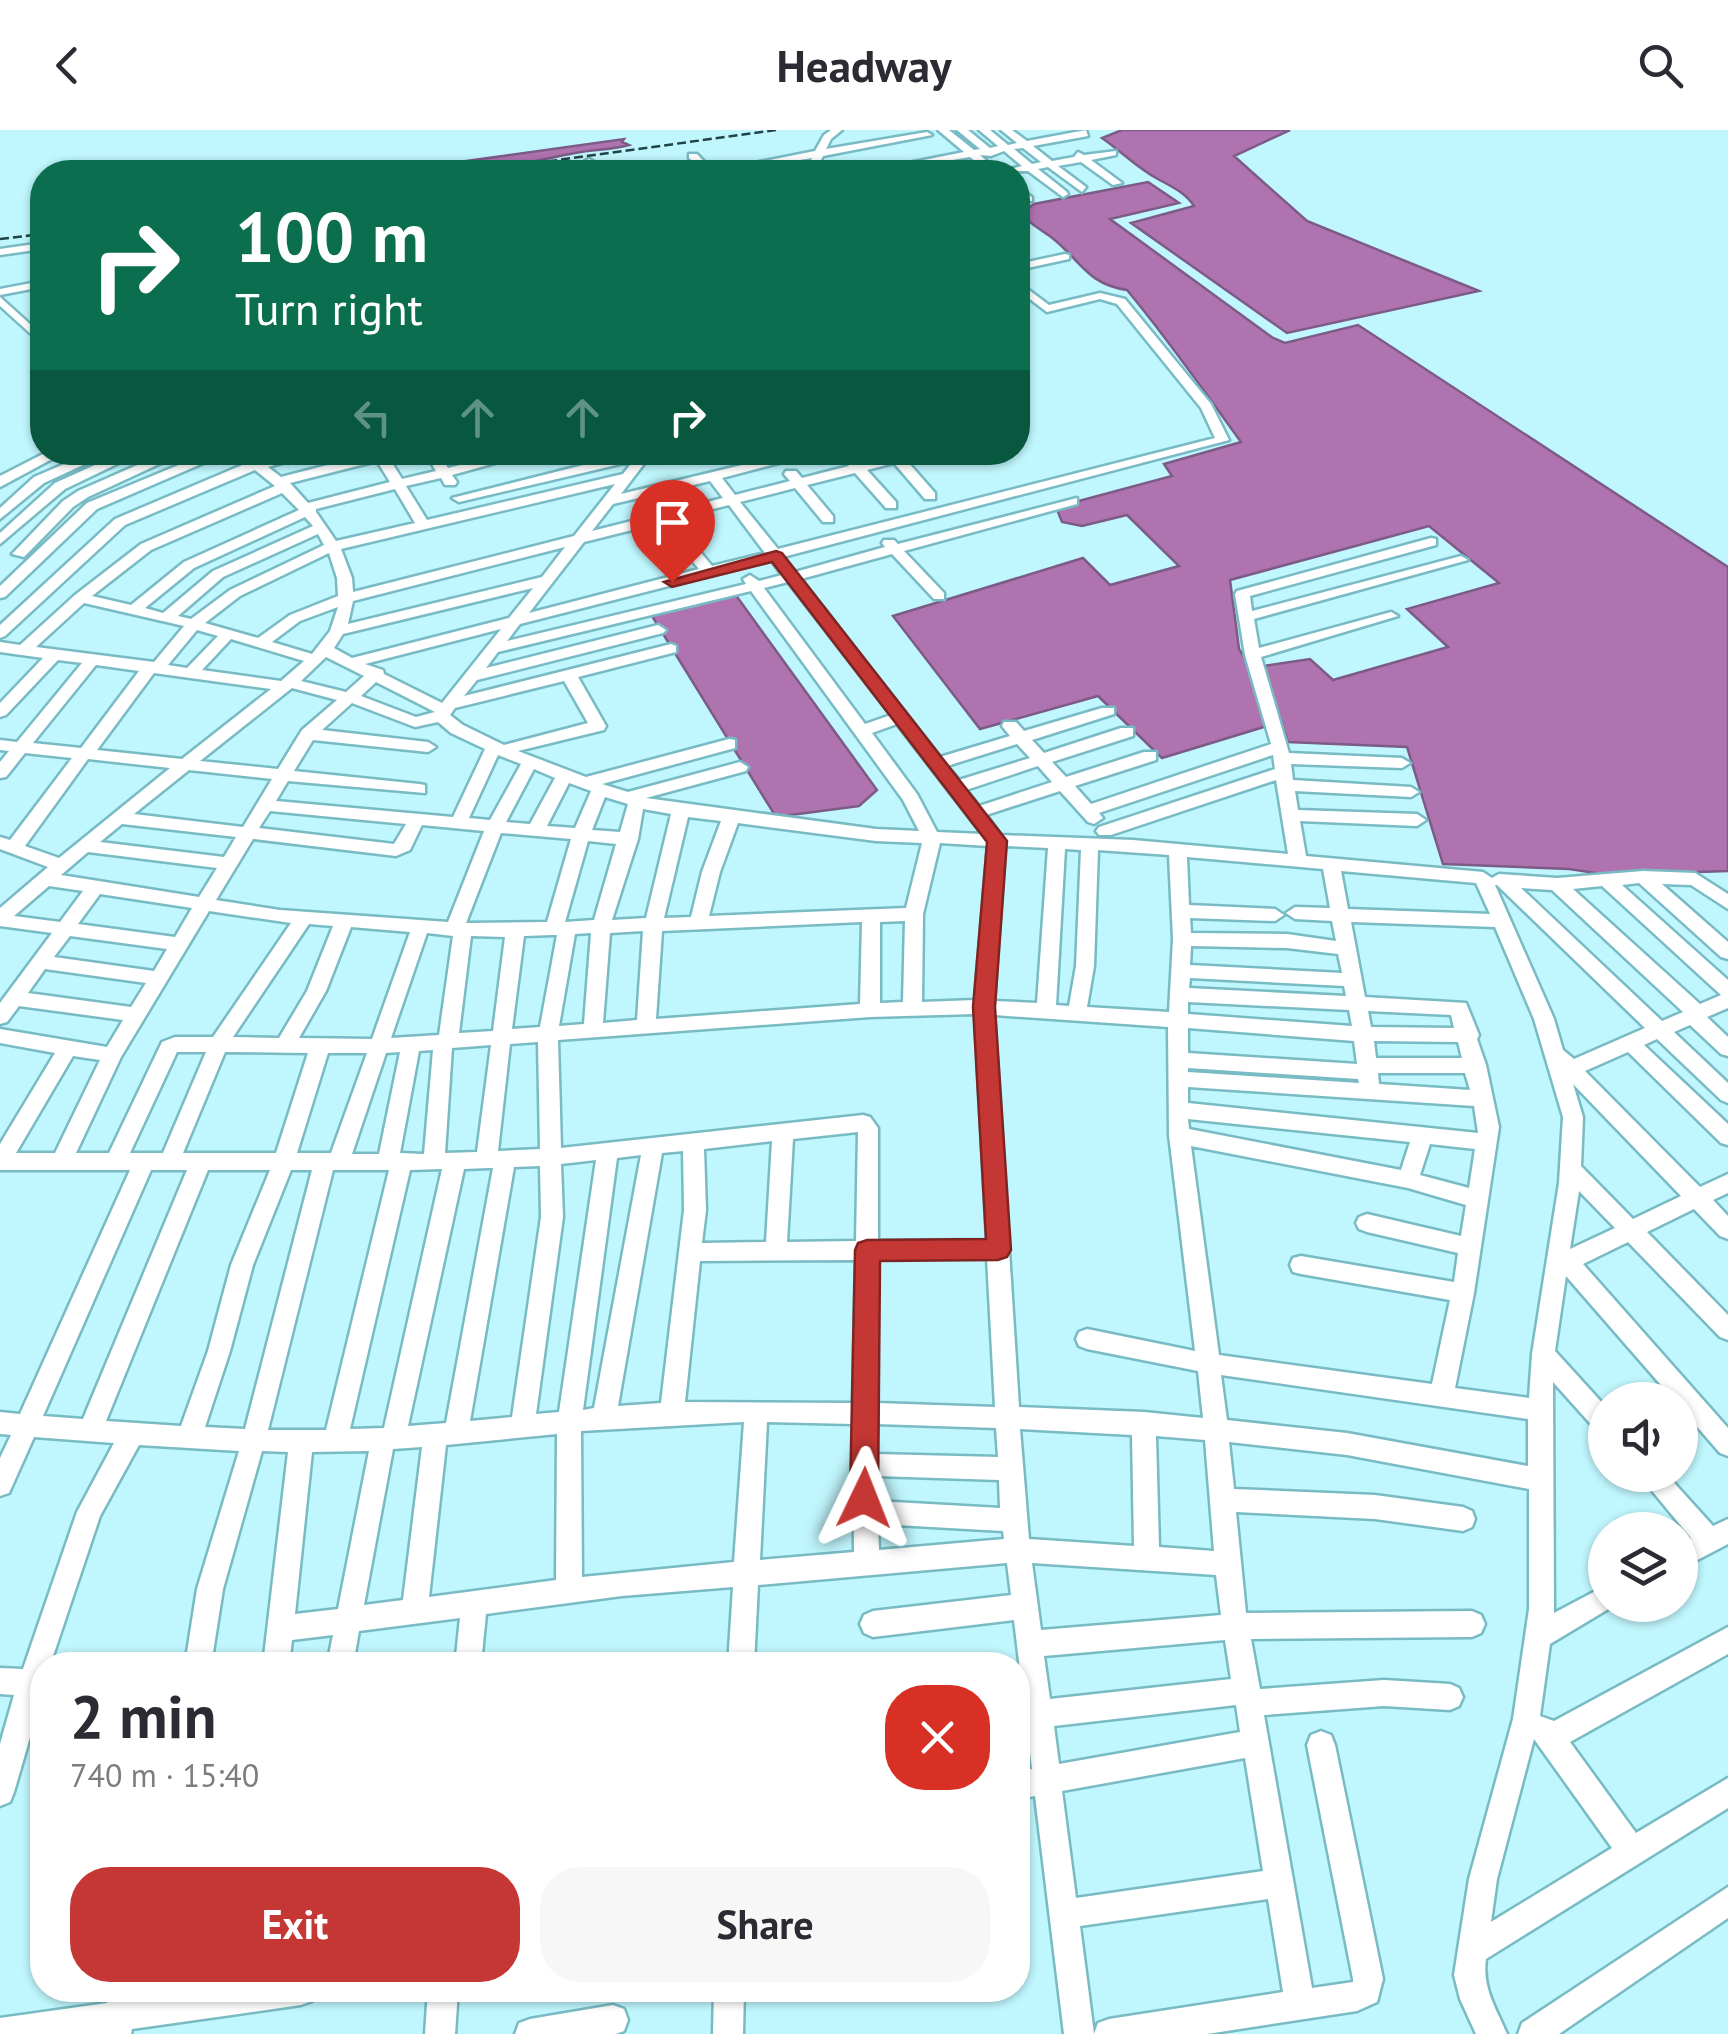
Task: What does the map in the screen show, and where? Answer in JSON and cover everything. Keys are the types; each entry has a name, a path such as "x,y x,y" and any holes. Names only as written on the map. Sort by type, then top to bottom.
{"street":[{"path":"817,160 827,137 836,130 871,160"},
{"path":"943,130 978,160"},
{"path":"962,130 999,160"},
{"path":"984,130 1021,160"},
{"path":"1006,130 1082,189"},
{"path":"1026,130 1043,136 1066,161 1100,186"},
{"path":"780,160 924,132 957,160"},
{"path":"1069,134 1083,158 1117,183"},
{"path":"939,160 1024,144 1043,136 1069,134 1134,180"},
{"path":"860,160 940,146"},
{"path":"1031,168 1112,152"},
{"path":"693,156 697,160"},
{"path":"1031,168 1064,194"},
{"path":"1030,185 1046,197"},
{"path":"1030,251 1055,246"},
{"path":"1,252 30,247"},
{"path":"25,248 30,261"},
{"path":"1030,264 1065,257"},
{"path":"0,292 30,287"},
{"path":"354,662 740,566 1222,438 1189,382 1121,301 1100,296 1048,309 1030,295"},
{"path":"0,300 22,326 30,330"},
{"path":"0,483 30,465"},
{"path":"0,514 39,480 80,465"},
{"path":"0,540 60,486 92,465"},
{"path":"117,465 198,522"},
{"path":"20,554 68,504 149,465"},
{"path":"0,594 89,508 191,465"},
{"path":"0,633 120,522 256,465"},
{"path":"0,919 84,846 286,684 338,631 347,598 331,547 308,508 259,465"},
{"path":"330,465 348,496"},
{"path":"23,652 80,598 146,547 283,483 344,465"},
{"path":"392,465 397,484 424,526"},
{"path":"439,465 470,514"},
{"path":"133,611 189,565 308,508 474,465"},
{"path":"459,498 597,465"},
{"path":"445,711 636,465"},
{"path":"606,502 758,465"},
{"path":"783,465 828,519"},
{"path":"854,465 891,505"},
{"path":"260,643 294,618 347,598 868,465"},
{"path":"903,465 930,496"},
{"path":"713,476 997,841 984,1007 1006,1416 1014,1520 1079,2034"},
{"path":"60,866 7,845 194,624 258,580 331,547 626,477"},
{"path":"492,649 792,577 1072,501"},
{"path":"984,502 1003,521"},
{"path":"664,518 710,573"},
{"path":"166,618 218,574 321,528"},
{"path":"878,530 940,596"},
{"path":"1298,863 1283,765 1268,694 1253,655 1242,594 1431,542"},
{"path":"0,552 114,571"},
{"path":"1253,655 1311,618 1461,560"},
{"path":"740,566 911,798 932,839 914,914 912,1009"},
{"path":"338,631 546,580"},
{"path":"80,598 354,662 530,762 632,800 681,810 932,839 1057,843 1105,840 1178,852 1331,867 1558,884 1642,877 1698,879 1728,903"},
{"path":"1246,617 1391,616"},
{"path":"470,677 658,630"},
{"path":"193,671 228,634"},
{"path":"0,648 286,684 347,697 415,722 569,675 670,650"},
{"path":"0,712 53,656"},
{"path":"0,773 93,659"},
{"path":"63,1158 112,1055 308,734 377,673"},
{"path":"458,825 481,770 503,748 598,726 569,675"},
{"path":"938,764 1016,732 1108,710"},
{"path":"862,731 902,717"},
{"path":"1016,732 1087,810 1105,840 1078,1012"},
{"path":"956,787 1128,732"},
{"path":"308,734 428,747"},
{"path":"536,831 583,783 728,744"},
{"path":"0,745 419,790"},
{"path":"975,813 1150,756"},
{"path":"342,1652 444,1161 446,1042 459,930 494,828 530,762"},
{"path":"1087,810 1283,765 1402,763"},
{"path":"1105,840 1283,765 1412,792"},
{"path":"632,800 740,767"},
{"path":"522,1427 552,1218 548,1035 561,929 581,835 583,783"},
{"path":"593,1032 601,927 629,839 632,800"},
{"path":"264,805 629,839"},
{"path":"646,1026 653,926 681,810"},
{"path":"1292,816 1417,820"},
{"path":"119,818 396,850 404,846 416,821"},
{"path":"698,924 711,872 731,818"},
{"path":"1046,1011 1057,843"},
{"path":"84,846 228,863"},
{"path":"1178,852 1182,939 1178,1123 1236,1626 1300,2003"},
{"path":"1331,867 1363,1034 1370,1094"},
{"path":"1642,877 1728,952"},
{"path":"45,879 304,918 459,930 914,914"},
{"path":"1492,2034 1474,1999 1469,1975 1483,1879 1528,1708 1542,1609 1540,1410 1544,1354 1571,1169 1573,1117 1544,1019 1499,920 1493,879"},
{"path":"1493,879 1728,1095"},
{"path":"1606,880 1728,990"},
{"path":"1558,884 1728,1049"},
{"path":"0,1017 94,888"},
{"path":"1181,911 1275,915"},
{"path":"1296,913 1499,920"},
{"path":"870,1010 872,916"},
{"path":"170,1160 218,1043 304,918"},
{"path":"0,919 178,944"},
{"path":"285,1045 316,991 344,922"},
{"path":"200,1652 210,1589 332,1161 382,1046 420,928"},
{"path":"415,1610 496,1159 499,1038 515,930"},
{"path":"1182,939 1287,941 1348,948"},
{"path":"40,962 158,978"},
{"path":"117,1159 169,1047 184,1043 382,1046 870,1010 984,1007 1078,1012 1180,995 1353,980"},
{"path":"1180,995 1456,1006 1469,1036 1489,1127 1463,1293 1442,1394"},
{"path":"1180,995 1363,1034 1469,1036"},
{"path":"14,998 136,1015"},
{"path":"1571,1069 1728,1000"},
{"path":"0,1036 112,1055"},
{"path":"1629,1042 1728,1137"},
{"path":"335,1441 395,1161 411,1044"},
{"path":"188,1438 219,1351 242,1266 284,1161 320,1046"},
{"path":"0,1161 68,1048"},
{"path":"1554,1052 1728,1230"},
{"path":"1177,1070 1476,1064"},
{"path":"1177,1070 1370,1094 1484,1100"},
{"path":"1178,1123 1422,1134 1486,1142"},
{"path":"1178,1123 1476,1199"},
{"path":"0,1161 444,1161 552,1157 783,1131 867,1126 867,1561"},
{"path":"776,1250 783,1131"},
{"path":"1408,1180 1422,1134"},
{"path":"672,1412 691,1252 694,1142"},
{"path":"604,1418 652,1146"},
{"path":"569,1591 569,1422 608,1151"},
{"path":"0,1485 145,1160"},
{"path":"90,1431 202,1160"},
{"path":"1571,1169 1728,1330"},
{"path":"1560,1264 1728,1183"},
{"path":"1367,1222 1470,1247"},
{"path":"691,1252 998,1250"},
{"path":"1560,1264 1728,1445"},
{"path":"1301,1265 1463,1293"},
{"path":"1086,1339 1206,1364 1540,1410"},
{"path":"1544,1354 1588,1404"},
{"path":"741,1652 756,1411"},
{"path":"0,1423 254,1443 446,1434 672,1412 1006,1416 1216,1427 1475,1465 1541,1480"},
{"path":"1144,1423 1147,1558"},
{"path":"47,1652 90,1512 132,1434"},
{"path":"277,1652 301,1442"},
{"path":"865,1465 1010,1469"},
{"path":"1670,1492 1719,1536"},
{"path":"1222,1500 1375,1507 1463,1519"},
{"path":"865,1512 1014,1520"},
{"path":"279,1628 747,1571 1018,1550 1228,1564"},
{"path":"469,1652 474,1604"},
{"path":"873,1624 1026,1606"},
{"path":"1538,1636 1588,1608"},
{"path":"1032,1644 1236,1626 1472,1624"},
{"path":"1550,1738 1728,1640"},
{"path":"0,1681 30,1683"},
{"path":"1040,1714 1248,1697 1384,1692 1450,1696"},
{"path":"0,1792 30,1704"},
{"path":"1528,1708 1632,1852"},
{"path":"1030,1784 1256,1743"},
{"path":"1110,2034 1357,1996 1368,1985 1321,1745"},
{"path":"1472,1950 1728,1792"},
{"path":"1065,1914 1279,1883"},
{"path":"1533,2034 1728,1901"},
{"path":"0,2033 207,2002"},
{"path":"440,2034 441,2002"},
{"path":"728,2034 729,2002"},
{"path":"530,2034 612,2020"}],"shaded area":[{"path":"1122,130 1290,130 1234,156 1307,221 1479,291 1287,333 1131,223 1194,206 1179,191 1102,138"},
{"path":"624,139 622,142 629,145 540,160 474,160"},
{"path":"1148,182 1179,203 1110,219 1273,338 1285,343 1358,325 1728,567 1728,871 1609,875 1569,869 1443,864 1407,747 1288,742 1263,666 1310,659 1333,680 1448,647 1407,609 1499,583 1429,526 1230,580 1239,649 1265,691 1267,726 1162,758 1098,696 980,729 893,616 1083,558 1110,585 1179,566 1127,515 1082,526 1062,522 1056,507 1172,476 1164,464 1241,442 1127,290 1093,276 1031,223 1030,207"},
{"path":"735,594 877,790 859,806 776,817 652,616"}],"railway":[{"path":"558,160 776,130"},
{"path":"0,239 30,235"}],"route":[{"path":"672,582 776,556 997,841 984,1007 998,1250 867,1250 864,1498"}]}
